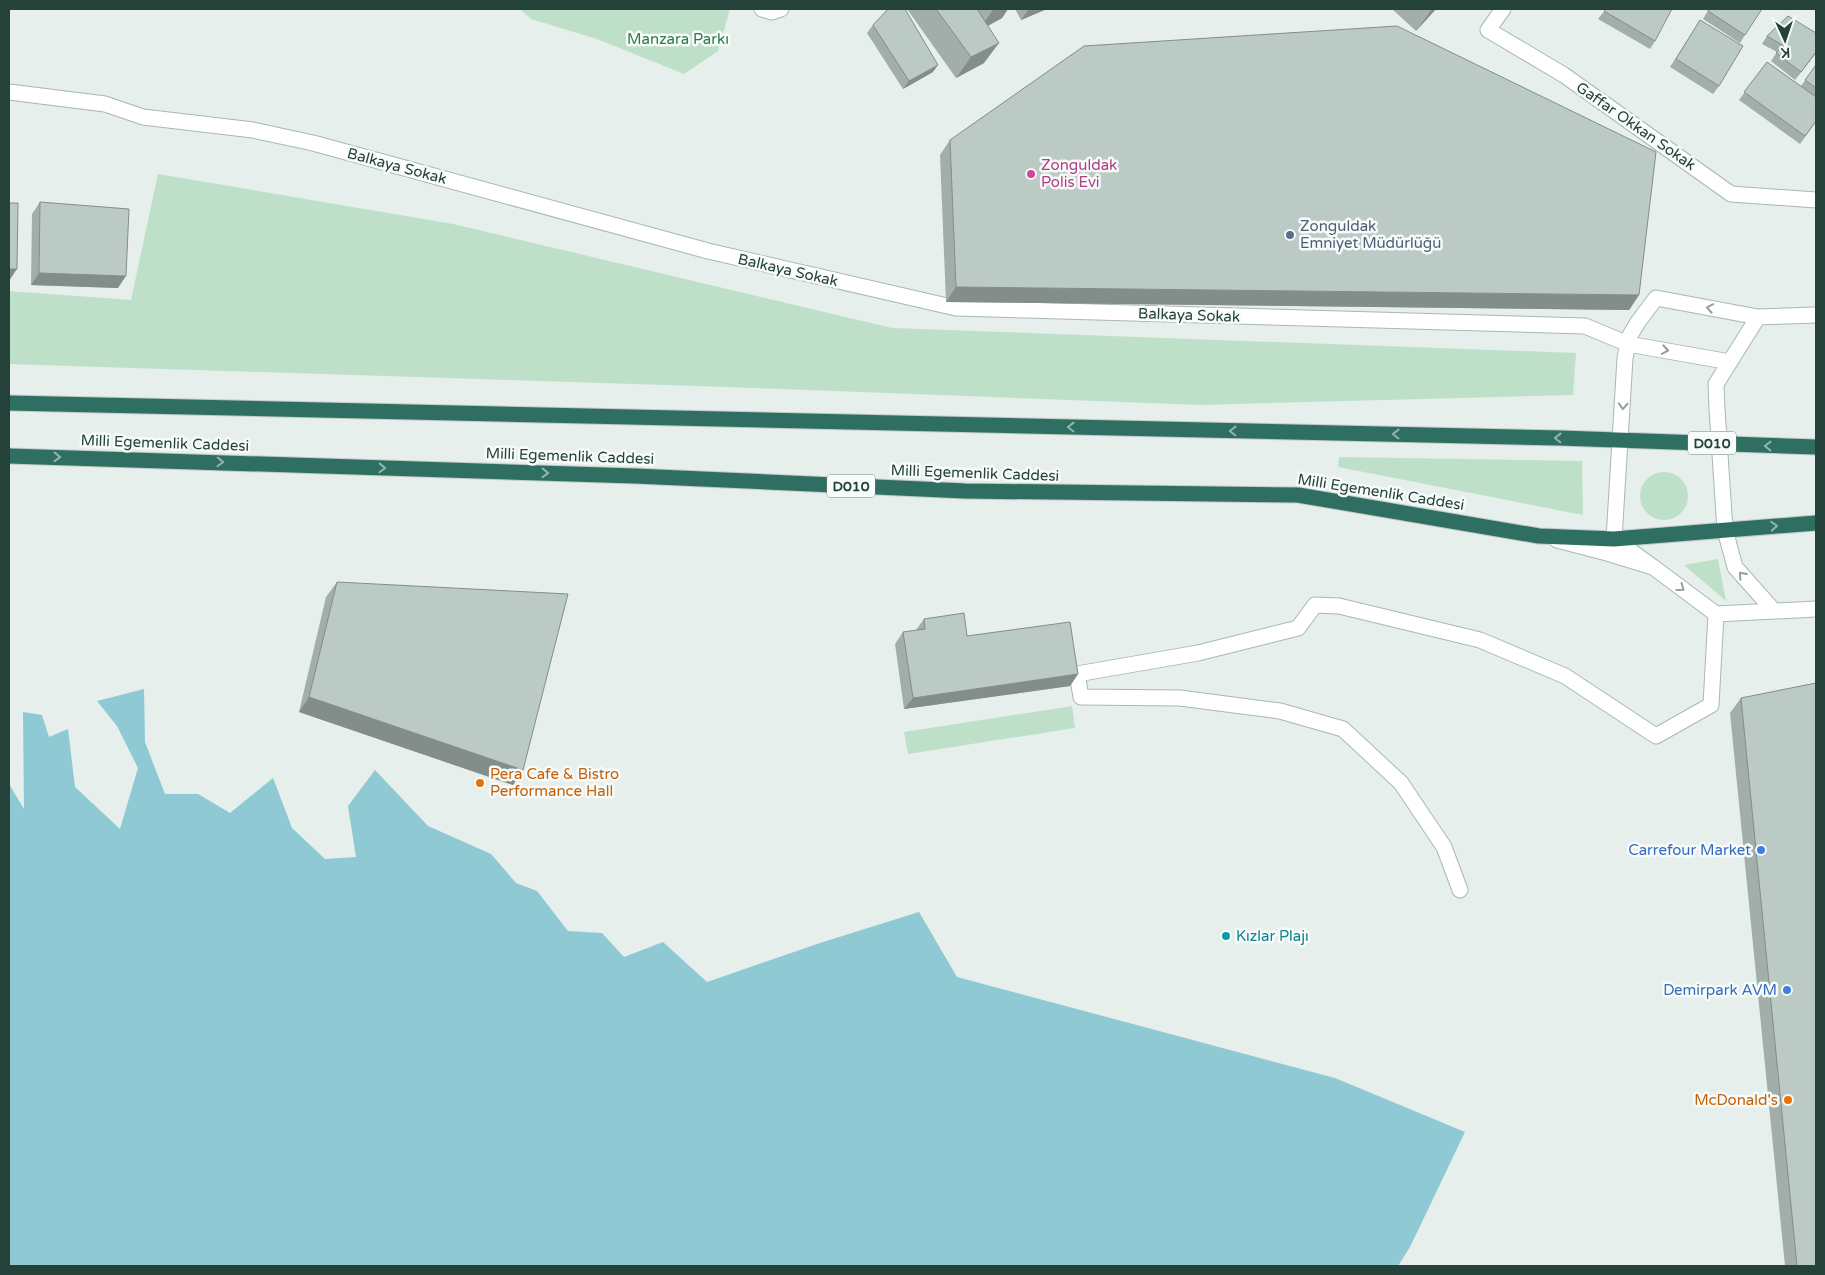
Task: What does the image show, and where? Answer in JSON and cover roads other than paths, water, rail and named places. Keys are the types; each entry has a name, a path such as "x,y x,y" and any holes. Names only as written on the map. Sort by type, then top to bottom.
{"highway":[{"name":"D010","path":"9,403 1620,440 1816,447"},
{"name":"Milli Egemenlik Caddesi","path":"9,456 625,475 965,491 1298,496 1539,536 1614,539 1816,523"}],"street":[{"path":"762,9 772,12 781,9"},
{"name":"Gaffar Okkan Sokak","path":"1503,9 1488,30 1564,75 1731,194 1816,200"},
{"name":"Balkaya Sokak","path":"9,92 105,104 143,117 253,130 313,143 708,251 956,308 1585,326 1628,344"},
{"path":"1816,315 1758,317 1656,298 1629,337 1625,358 1614,539 1716,614 1816,609"},
{"path":"1758,317 1716,384 1719,444 1724,530 1735,567 1774,611"},
{"path":"1628,344 1730,362"},
{"path":"1539,536 1653,567"},
{"path":"1460,890 1444,847 1401,783 1343,729 1280,711 1180,698 1081,697 1076,674 1198,653 1298,628 1315,605 1339,606 1480,640 1565,676 1656,736 1711,705 1716,614"}],"water":[{"path":"144,689 145,742 165,794 198,794 230,813 273,778 292,828 325,859 356,857 348,806 375,770 428,826 491,854 516,883 537,891 568,931 602,933 624,957 663,942 707,982 820,943 919,912 957,977 1335,1078 1465,1132 1410,1247 1398,1266 9,1266 9,784 24,809 23,712 42,715 49,737 68,729 75,787 120,829 138,768 117,726 97,701"}],"place":[{"name":"Zonguldak Polis Evi","path":"1031,174"},
{"name":"Zonguldak Emniyet Müdürlüğü","path":"1290,235"},
{"name":"Pera Cafe & Bistro Performance Hall","path":"480,783"},
{"name":"Carrefour Market","path":"1761,850"},
{"name":"Kızlar Plajı","path":"1226,936"},
{"name":"Demirpark AVM","path":"1787,990"},
{"name":"McDonald's","path":"1788,1100"}],"park label":[{"name":"Manzara Parkı","path":"678,39"}]}
